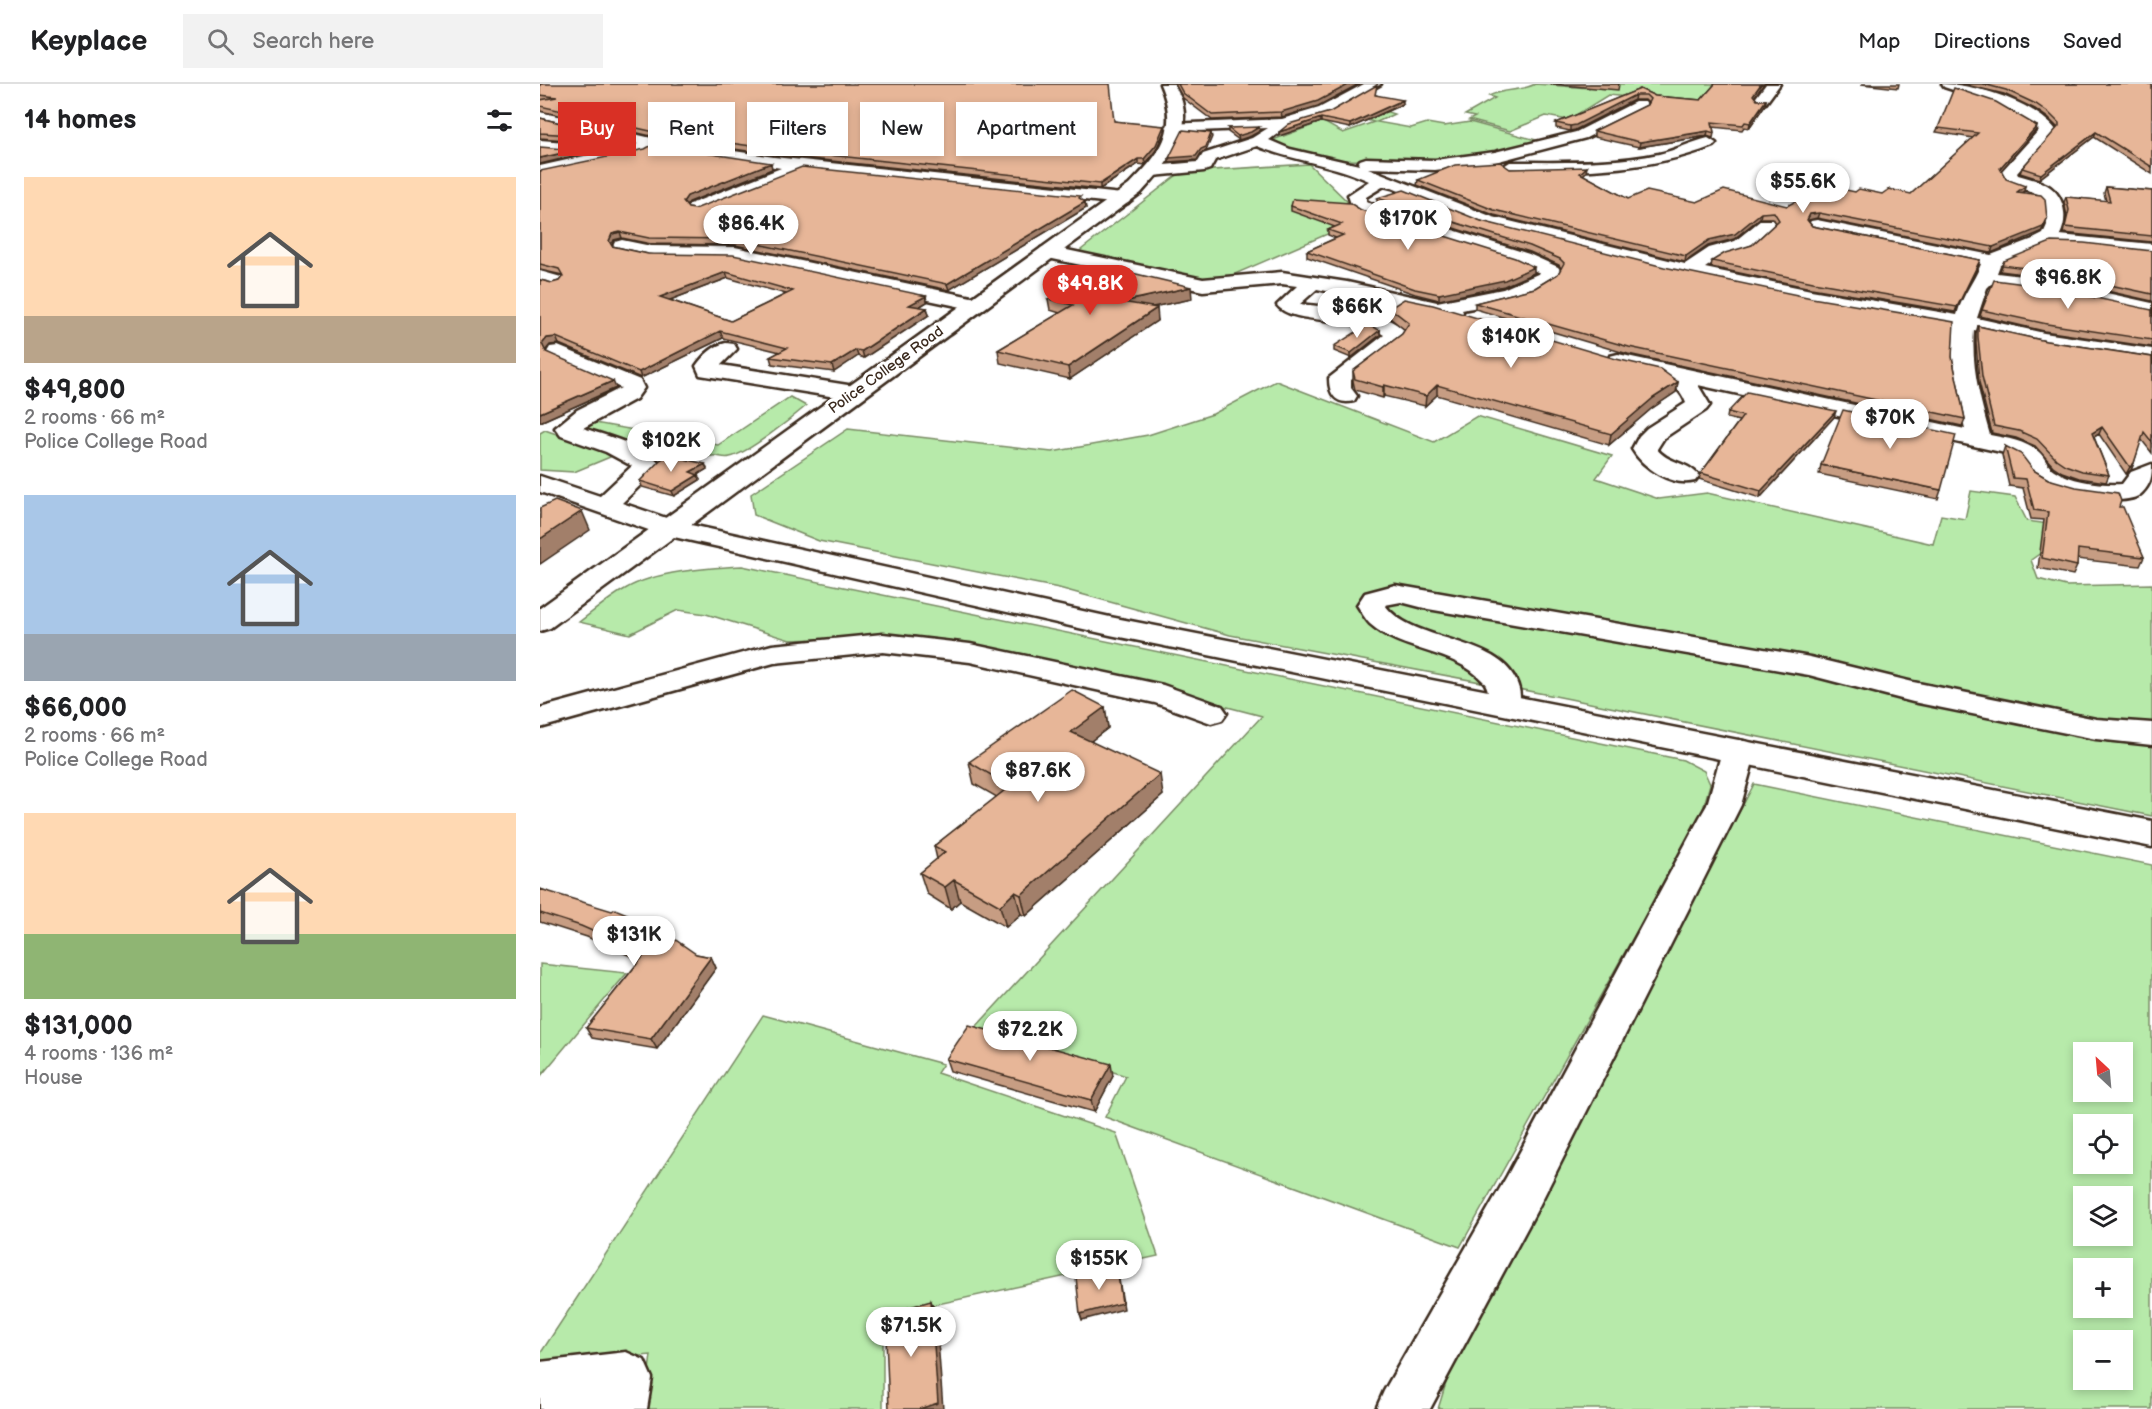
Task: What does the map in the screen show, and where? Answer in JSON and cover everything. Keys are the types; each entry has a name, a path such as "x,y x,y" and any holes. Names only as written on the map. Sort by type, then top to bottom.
{"street":[{"name":"Police College Road","path":"540,622 1122,199 1153,171 1170,145 1176,107 1167,84"},
{"path":"1174,127 1283,123 1324,111 1374,84"},
{"path":"1761,100 1773,84"},
{"path":"1949,84 2009,105 2035,118 2048,130 2008,172 2011,178 2044,190 2054,202 2056,225 2050,237 1990,269 1978,285 1962,339 1965,389 1980,440"},
{"path":"1337,163 1435,165 1460,163 1531,149 1581,135 1640,105"},
{"path":"540,116 648,142"},
{"path":"1153,171 1204,166 1209,157 1257,141 1283,123"},
{"path":"1257,141 1285,152 1337,163 1369,174 1487,221 1689,270 1811,296 2005,329 2044,339 2152,356"},
{"path":"1460,163 1491,167 1586,167 1633,163 1690,151 1708,143"},
{"path":"540,145 558,147"},
{"path":"540,171 601,156"},
{"path":"733,156 800,166 927,177 1122,199"},
{"path":"696,208 800,166"},
{"path":"1382,181 1357,195 1358,204 1522,258 1551,271 1550,275 1539,282 1511,294 1438,308"},
{"path":"1689,270 1716,252 1742,245 1767,224"},
{"path":"1817,225 1892,242 2039,284 2152,309"},
{"path":"2044,240 2082,241 2152,250"},
{"path":"622,246 651,252 735,253 976,304"},
{"path":"1048,252 1203,285 1221,285 1268,278 1313,282 1438,308 1480,321"},
{"path":"1313,282 1287,305 1295,310 1371,321 1390,327 1395,333 1393,339 1340,378 1339,385 1346,396"},
{"path":"726,349 707,366 708,370 854,393"},
{"path":"558,352 632,385 633,388 628,394 567,428 569,431 615,447 648,464 604,506"},
{"path":"1595,354 2009,446 2031,458 2032,464 2045,476 2066,484 2090,489 2128,491 2133,488 2140,477 2152,472"},
{"path":"1666,371 1686,386 1695,396 1698,405 1644,443 1643,447 1646,455 1654,463 1686,476"},
{"path":"540,484 669,528 1110,626 2152,834"},
{"path":"1504,704 1504,690 1497,676 1462,654 1384,622 1373,611 1371,605 1375,599 1400,593 1415,595 1539,620 1810,666 1913,692 2085,727 2151,734"},
{"path":"540,718 772,654 883,643 979,655 1163,695 1211,713"},
{"path":"1402,1409 1523,1191 1718,817 1724,805 1739,751"},
{"path":"540,1388 626,1378 621,1409"}],"green space":[{"path":"1535,84 1589,88 1592,85 1589,84 1714,84 1704,105 1608,95 1568,120 1546,116 1510,131 1469,120 1475,117 1465,115 1495,98 1489,96"},
{"path":"1347,107 1325,123 1343,133 1374,122 1355,117 1376,108 1394,114 1377,122 1411,128 1427,123 1444,126 1470,122 1547,143 1460,161 1332,160 1281,148 1270,141 1316,124"},
{"path":"1309,164 1353,207 1346,226 1221,280 1200,281 1077,253 1181,172"},
{"path":"1276,381 1434,442 1477,416 1612,456 1596,478 1659,499 1707,493 1933,544 1941,515 1965,519 1971,491 2015,497 2027,521 2057,525 2042,552 2031,560 2038,579 2066,586 2152,584 2152,816 1555,696 1230,635 1059,588 819,541 754,515 751,494 848,429 1052,452 1148,435 1213,414"},
{"path":"790,397 806,406 758,443 728,457 660,456 611,443 578,430 584,421 718,445"},
{"path":"545,430 608,452 610,457 574,472 540,470 540,433"},
{"path":"742,566 1683,760 1704,771 1710,784 1701,816 1460,1247 1105,1117 1126,1076 975,1028 1262,716 1135,683 914,636 790,640 706,614 678,610 630,634 579,622 607,600 651,578 666,574"},
{"path":"1754,784 2152,865 2152,1409 1438,1409 1454,1357"},
{"path":"540,964 627,973 540,1077"},
{"path":"763,1015 943,1064 937,1073 1116,1133 1158,1256 883,1316 883,1409 644,1409 651,1355 540,1365 540,1354"}],"building":[{"path":"540,84 1110,84 1114,121 1164,126 1156,145 1144,159 1138,159 1100,184 838,156 848,156 848,102 747,102 747,145 735,144 735,102 648,102 648,131 636,128 636,102 558,102 558,110 540,106 540,100 557,97 540,95"},
{"path":"1178,84 1350,84 1318,101 1281,112 1212,115 1183,93"},
{"path":"1715,84 1761,84 1753,95 1757,100 1766,100 1750,123 1745,122 1743,125 1712,122 1714,133 1708,131 1640,142 1594,131 1647,105 1650,99 1646,95 1635,95 1576,125 1556,123 1640,89 1655,96 1701,100"},
{"path":"1983,84 2152,84 2152,167 2096,132 2041,174 2022,168 2059,126 2059,123 2036,104 2006,90"},
{"path":"1377,85 1375,95 1403,100 1350,124 1321,118 1279,132 1289,124 1330,112"},
{"path":"1954,88 1996,102 2037,126 2000,168 2006,179 2025,186 2017,192 2041,195 2045,199 2047,219 2043,227 1993,247 1819,213 1810,214 1807,220 1812,226 1980,260 1957,307 1813,282 1712,261 1725,253 1752,245 1779,220 1774,212 1761,213 1735,234 1709,240 1686,256 1494,210 1418,180 1455,165 1500,162 1510,169 1587,167 1580,173 1628,199 1647,191 1697,202 1724,190 1787,206 1812,192 1820,193 1833,187 1855,192 1859,189 1882,194 1889,189 1911,194 1978,133 1938,128"},
{"path":"540,118 558,122 558,134 540,133"},
{"path":"1259,127 1238,136 1228,128"},
{"path":"1183,130 1211,133 1206,147 1201,149 1196,156 1169,158"},
{"path":"540,147 558,148 558,154 540,158"},
{"path":"648,147 648,156 725,156 771,163 687,196 683,202 688,208 695,209 802,167 1081,196 1079,198 1085,202 947,284 734,239 649,238 620,232 612,234 609,241 612,246 648,254 733,255 926,296 909,305 927,308 862,351 856,350 832,365 770,357 787,348 720,331 639,372 556,337 547,338 542,344 546,352 613,381 540,413 540,280 552,283 559,281 563,276 559,269 540,264 540,171 612,156 636,156 636,151","holes":["726,272 793,291 731,321 660,297"]},
{"path":"2106,187 2152,191 2152,236 2065,227 2069,210 2066,197 2110,201"},
{"path":"1404,190 1481,221 1664,267 1812,298 1954,322 1952,357 1965,419 1629,347 1475,303 1535,288 1558,274 1564,263 1530,246 1377,198"},
{"path":"1293,199 1350,203 1361,210 1515,258 1534,267 1505,280 1439,294 1415,289 1307,251 1343,235 1328,230 1342,224 1291,206"},
{"path":"2051,242 2084,243 2152,251 2152,294 2041,270 2002,265 2004,261"},
{"path":"1107,267 1191,287 1122,302 1157,308 1068,367 998,350 1073,305 1048,299"},
{"path":"1994,280 2041,286 2152,310 2152,340 2047,324 1982,310"},
{"path":"1404,299 1433,305 1616,359 1660,369 1678,382 1653,398 1611,434 1437,385 1426,396 1355,379 1353,371 1402,334 1409,323 1390,308"},
{"path":"1367,325 1380,330 1351,353 1334,346"},
{"path":"1978,326 2046,341 2152,357 2152,442 2144,432 2134,463 2130,467 2102,427 2092,433 2109,475 2082,471 2065,465 2037,439 2019,431 1994,426 1982,376"},
{"path":"1747,392 1836,411 1761,491 1701,473 1743,416 1728,412"},
{"path":"1843,410 1956,435 1941,490 1821,465"},
{"path":"2005,446 2021,454 2033,470 2048,479 2076,487 2118,493 2121,501 2119,507 2123,507 2144,557 2078,549 2077,566 2042,558 2048,512 2034,510 2026,479 2013,478"},
{"path":"668,455 705,464 690,472 698,475 672,491 640,481 660,460"},
{"path":"555,501 582,511 540,539 540,508"},
{"path":"1072,690 1105,707 1071,732 1160,774 1021,895 1015,892 1000,906 954,880 945,887 920,873 945,852 934,846 1010,786 969,762"},
{"path":"540,889 612,911 615,909 654,925 696,954 711,957 651,1039 586,1028 645,954 581,926 540,913"},
{"path":"969,1025 1111,1064 1091,1100 946,1059"},
{"path":"1117,1268 1122,1303 1080,1314 1076,1277"},
{"path":"931,1301 938,1403 919,1409 889,1409 885,1314"}]}
